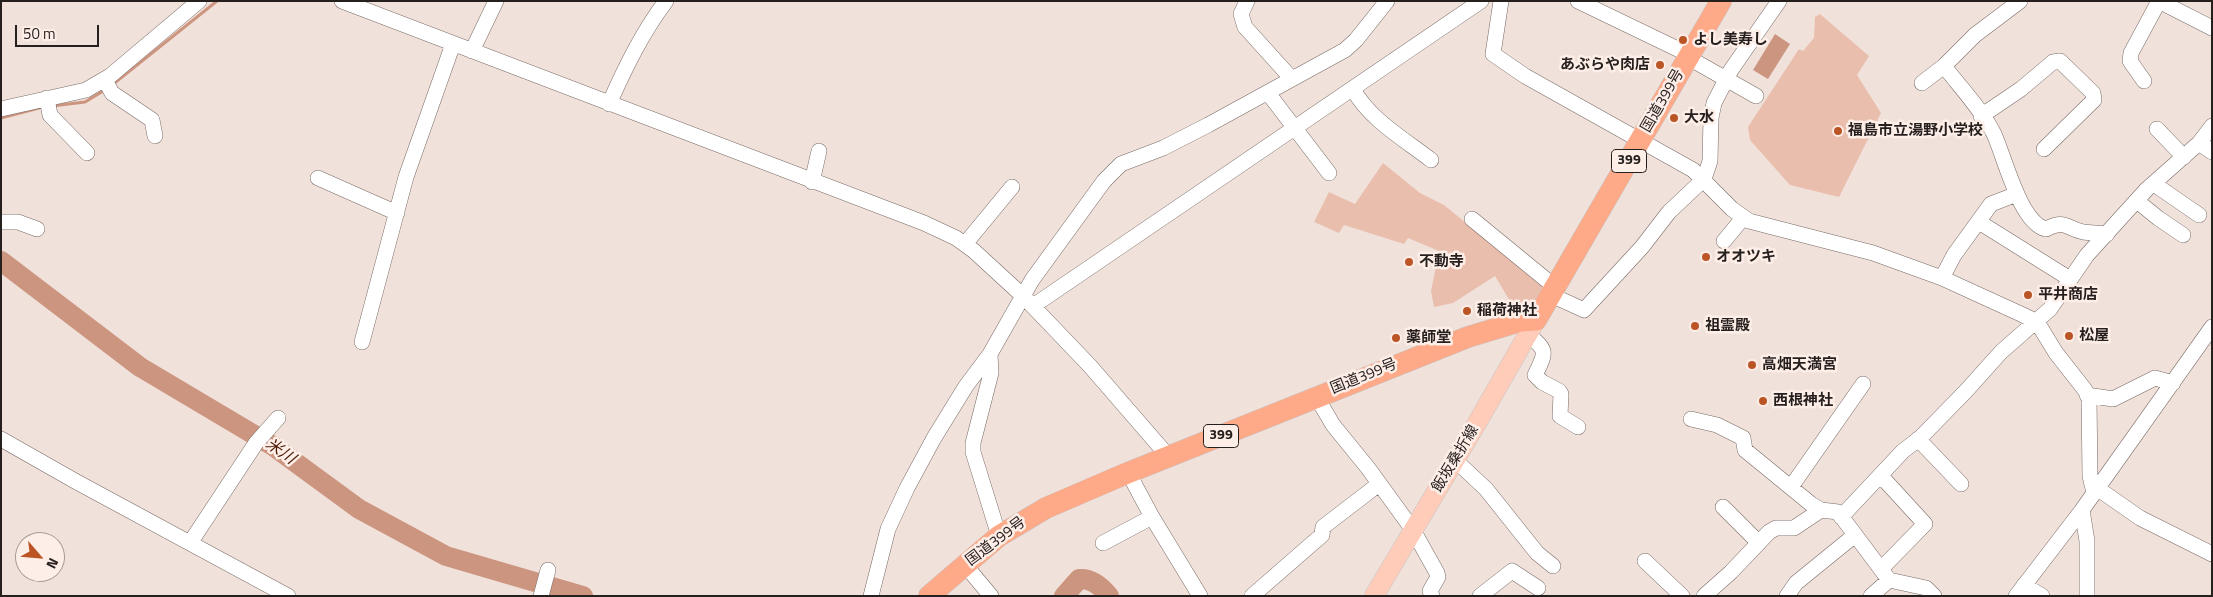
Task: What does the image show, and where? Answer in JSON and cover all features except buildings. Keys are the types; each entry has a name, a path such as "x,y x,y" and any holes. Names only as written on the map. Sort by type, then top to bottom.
{"highway":[{"name":"国道399号","path":"929,596 999,536 1046,508 1128,472 1468,337 1521,322 1532,327 1721,1"}],"main road":[{"name":"飯坂桑折線","path":"1374,596 1532,327"}],"street":[{"path":"1,109 47,104 107,84 199,1"},
{"path":"342,1 812,182 924,223 956,238 1028,301 1090,366 1168,456"},
{"path":"472,51 496,1"},
{"path":"609,104 630,58 653,18 666,1"},
{"path":"1247,1 1242,14 1245,27 1292,79"},
{"path":"871,596 888,529 907,488 950,412 1028,301 1104,181 1122,164 1163,148 1345,50 1356,40 1387,1"},
{"path":"1028,301 1294,128 1481,1"},
{"path":"1501,1 1492,54 1525,76 1693,170 1743,218 1768,227 1873,254 1942,278 2036,322 2089,398 2090,476 2096,491 2140,518 2212,554"},
{"path":"1578,1 1689,56 1756,96"},
{"path":"1472,218 1553,291 1584,310 1642,247 1669,212 1704,179 1710,161 1711,118 1714,103 1726,78 1779,1"},
{"path":"1922,83 1944,66 1975,35 2020,1"},
{"path":"2144,81 2130,61 2131,53 2159,1 2212,28"},
{"path":"362,342 406,177 453,44"},
{"path":"1981,116 2021,89 2053,62 2060,61 2093,93 2094,100 2044,149"},
{"path":"1944,66 1993,133 2017,194 2032,220 2039,227 2046,229 2058,223 2063,223 2083,232 2107,234"},
{"path":"107,84 152,120 155,136"},
{"path":"1352,88 1360,102 1369,112 1431,160"},
{"path":"1268,93 1329,173"},
{"path":"47,104 50,115 87,153"},
{"path":"1841,517 1903,452 1966,391 2000,352 2050,309 2087,255 2154,184 2199,143 2212,126"},
{"path":"2157,129 2184,157"},
{"path":"2199,143 2212,152"},
{"path":"812,182 819,151"},
{"path":"318,178 397,213"},
{"path":"2154,184 2200,215"},
{"path":"965,244 1012,187"},
{"path":"1942,278 1954,255 1991,204 2017,194"},
{"path":"2137,201 2158,218 2183,234"},
{"path":"1724,241 1743,218"},
{"path":"2,222 18,222 37,229"},
{"path":"1978,222 2070,279"},
{"path":"2042,596 2020,591 2096,491 2212,326"},
{"path":"1532,327 1544,352 1535,375 1542,382 1563,386 1560,416 1578,427"},
{"path":"990,354 991,373 973,443 973,452 999,536"},
{"path":"2087,395 2113,399 2155,378 2172,383"},
{"path":"1791,487 1863,384"},
{"path":"1316,396 1333,425 1413,530 1438,577 1430,591 1432,596"},
{"path":"190,543 260,438 278,418"},
{"path":"1691,419 1717,425 1743,438 1745,450 1791,487 1821,510 1838,512 1885,574 1926,588 1934,596"},
{"path":"1,439 288,596"},
{"path":"1918,439 1961,484"},
{"path":"1455,460 1486,489 1537,553 1553,566"},
{"path":"1128,472 1152,517 1200,596"},
{"path":"1871,596 1885,574 1925,524 1881,476"},
{"path":"1252,596 1322,535 1323,527 1379,484"},
{"path":"1723,506 1759,543"},
{"path":"1704,596 1776,528 1794,528 1821,510"},
{"path":"2082,510 2088,541 2087,596"},
{"path":"1103,543 1152,517"},
{"path":"1787,596 1796,583 1855,534"},
{"path":"1645,561 1682,596"},
{"path":"966,565 991,596"},
{"path":"1480,596 1512,571 1538,588"}],"shaded area":[{"path":"1820,14 1869,56 1857,75 1881,113 1839,197 1790,185 1750,140 1748,127 1799,49 1803,51 1814,38 1815,17"},
{"path":"1775,34 1790,44 1768,79 1753,70"},
{"path":"1383,163 1420,193 1444,205 1543,286 1536,308 1519,316 1495,276 1453,303 1434,307 1431,291 1439,251 1408,238 1404,244 1344,225 1339,233 1314,222 1329,192 1355,204"}],"waterway":[{"path":"112,85 217,1"},
{"path":"52,106 85,102 105,90"},
{"path":"1,118 39,108"},
{"name":"米川","path":"1,261 140,367 273,446 359,509 446,556 583,596"},
{"name":"米川","path":"1064,596 1079,579 1095,583 1109,596"}],"place":[{"name":"よし美寿し","path":"1683,40"},
{"name":"あぶらや肉店","path":"1660,65"},
{"name":"大水","path":"1674,118"},
{"name":"福島市立湯野小学校","path":"1838,131"},
{"name":"オオツキ","path":"1706,257"},
{"name":"不動寺","path":"1409,262"},
{"name":"平井商店","path":"2028,295"},
{"name":"稲荷神社","path":"1467,311"},
{"name":"祖霊殿","path":"1695,326"},
{"name":"松屋","path":"2069,336"},
{"name":"薬師堂","path":"1396,338"},
{"name":"高畑天満宮","path":"1752,365"},
{"name":"西根神社","path":"1763,401"}]}
